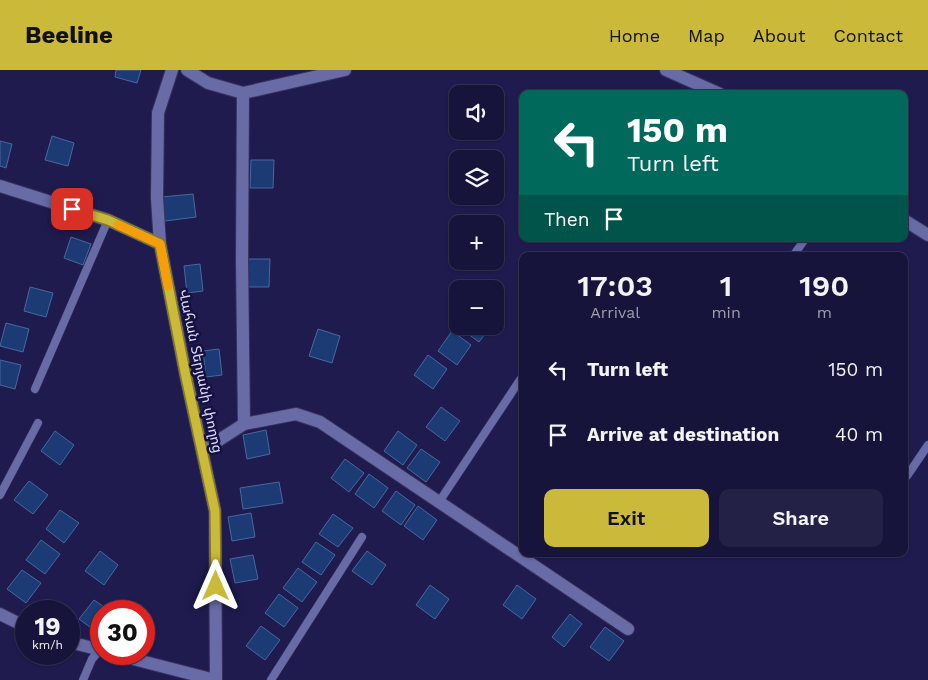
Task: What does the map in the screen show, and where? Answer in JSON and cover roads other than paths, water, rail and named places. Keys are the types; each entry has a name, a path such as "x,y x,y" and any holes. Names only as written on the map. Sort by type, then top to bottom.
{"street":[{"name":"Վահան Տերյանի փողոց","path":"172,70 158,113 156,198 160,244 215,511 216,680"},
{"path":"186,70 208,83 243,93 345,70"},
{"path":"666,70 711,90"},
{"path":"243,93 242,260 244,424"},
{"path":"0,186 108,220 160,244"},
{"path":"908,222 928,235"},
{"path":"202,451 244,424 296,414 320,422 519,556"},
{"path":"521,557 628,629"},
{"path":"0,614 15,622"},
{"path":"155,664 216,680"}],"lane":[{"path":"35,389 108,220"},
{"path":"439,502 519,382"},
{"path":"0,496 38,423"},
{"path":"908,475 928,445"},
{"path":"271,680 362,537"},
{"path":"83,680 90,664"}]}
